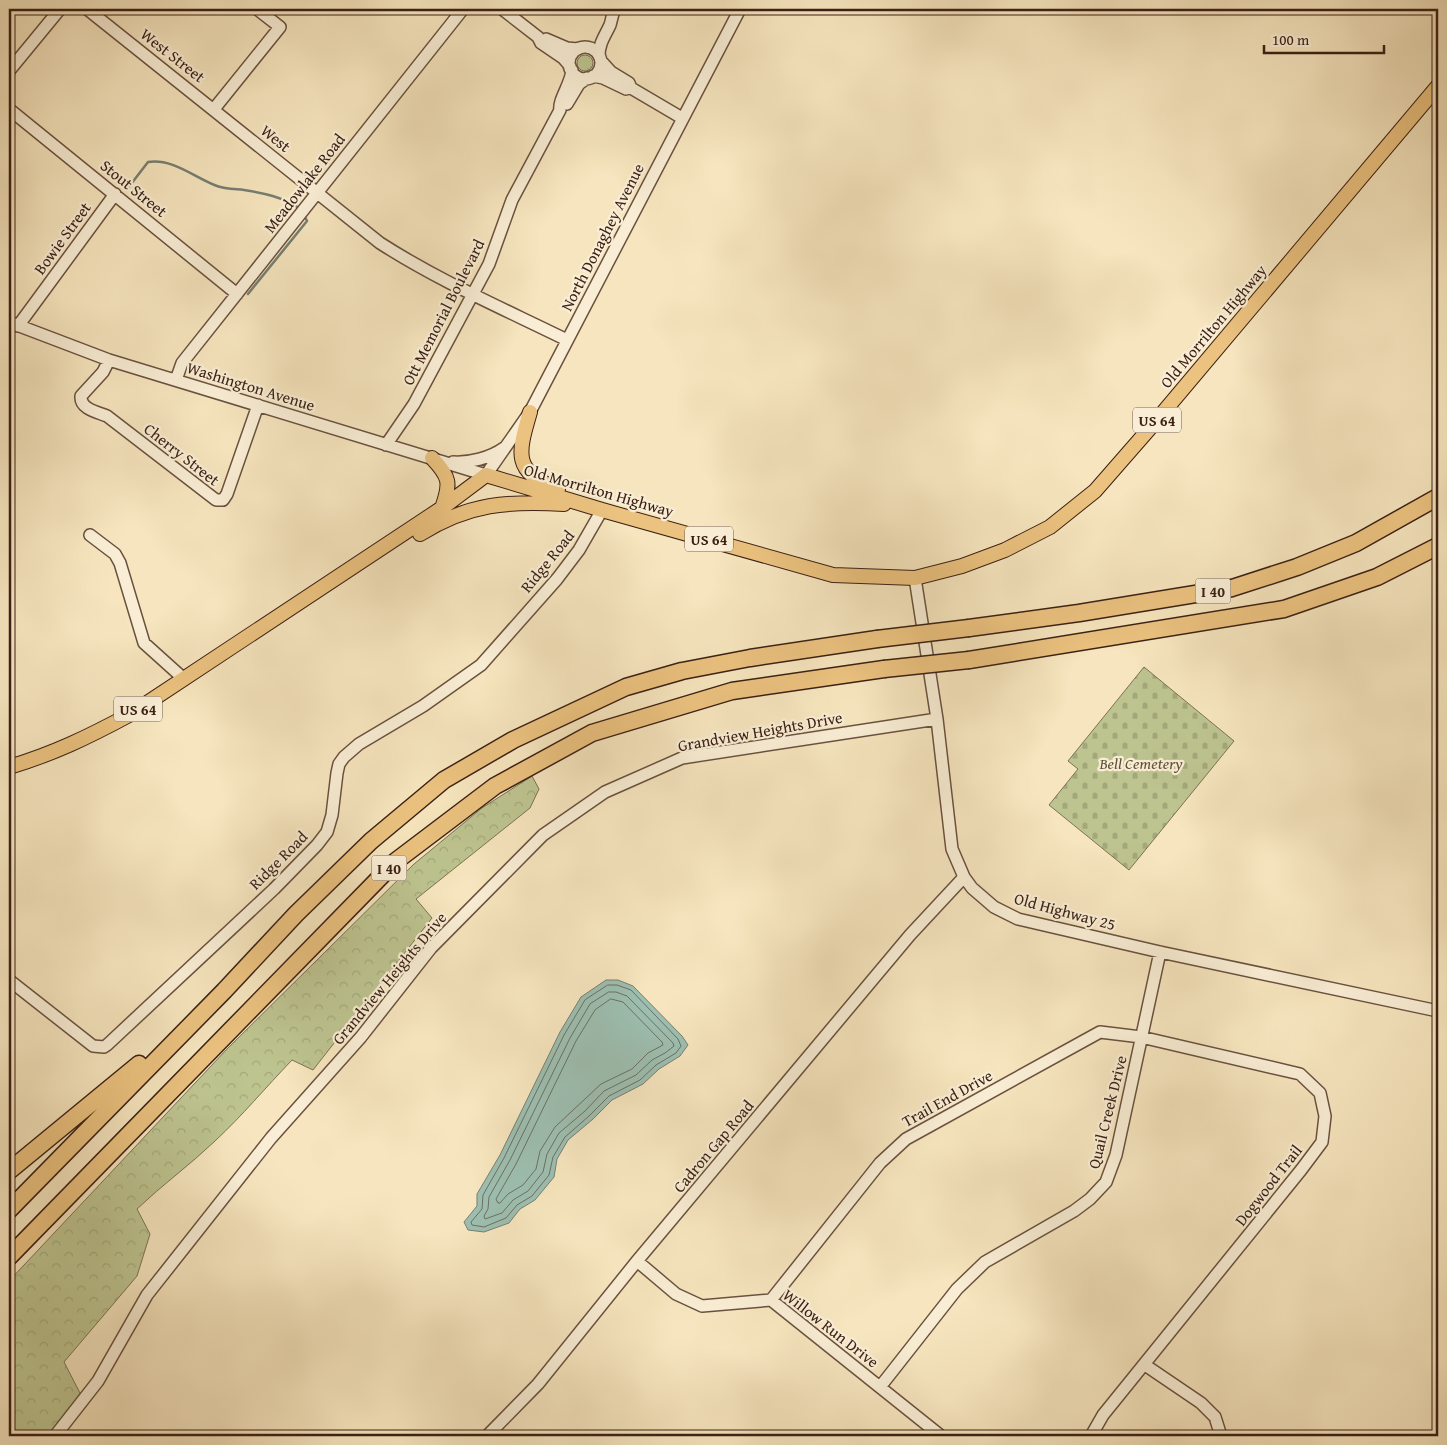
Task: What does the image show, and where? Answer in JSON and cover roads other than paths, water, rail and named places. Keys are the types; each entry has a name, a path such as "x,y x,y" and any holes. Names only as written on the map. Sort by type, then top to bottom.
{"highway":[{"name":"I 40","path":"9,1210 224,991 296,914 372,841 444,780 513,740 626,687 682,671 750,658 1098,610 1232,588 1297,567 1356,543 1438,497"},
{"name":"I 40","path":"9,1257 396,861 496,786 592,733 732,691 884,669 969,660 1284,609 1377,577 1438,546"},
{"path":"9,1171 164,1044 224,991"}],"main road":[{"name":"Old Morrilton Highway","path":"486,475 602,510 834,575 915,578 962,566 1005,550 1050,527 1095,491 1438,86"},
{"path":"530,412 521,444 522,460 526,469 546,485 602,510"},
{"path":"432,458 444,470 448,484 442,508"},
{"name":"US 64","path":"9,767 41,758 86,738 129,715 442,508 486,475"},
{"path":"331,582 436,524 468,510 512,503 564,504 602,510"}],"street":[{"path":"9,71 60,9"},
{"name":"West Street","path":"87,9 214,109"},
{"path":"214,109 280,27 257,9"},
{"name":"Meadowlake Road","path":"176,380 182,363 463,9"},
{"path":"502,9 538,37 567,48 593,49 611,72 629,83 630,88"},
{"name":"North Donaghey Avenue","path":"486,475 530,412 740,9"},
{"path":"571,68 571,56 594,38 605,18 613,12"},
{"path":"590,77 598,71 600,46 611,22 613,12"},
{"path":"538,37 541,43 559,54 578,77 603,78 626,89 630,88 682,118"},
{"name":"Ott Memorial Boulevard","path":"383,444 414,404 490,264 512,200 560,110 559,104 569,84 571,68"},
{"name":"Ott Memorial Boulevard","path":"560,110 566,108 576,88 590,77"},
{"name":"Stout Street","path":"9,109 238,294"},
{"name":"West","path":"214,109 380,243 473,294 567,340"},
{"name":"Bowie Street","path":"13,324 115,194"},
{"name":"Washington Avenue","path":"13,324 109,360 486,475"},
{"name":"Cherry Street","path":"109,360 103,372 81,396 84,406 89,410 107,416 216,500 223,500 227,494 258,405"},
{"path":"447,462 459,463 479,459 495,454 507,446"},
{"name":"Ridge Road","path":"9,980 93,1046 104,1047 107,1045 274,889 317,845 327,832 332,815 337,773 344,757 359,744 423,706 480,665 557,579 580,550 602,510"},
{"path":"90,535 115,554 120,562 144,643 184,679"},
{"name":"Old Highway 25","path":"915,578 938,719 952,849 964,876 972,888 994,907 1018,919 1160,952 1438,1011"},
{"name":"Grandview Heights Drive","path":"55,1436 98,1381 147,1295 265,1145 361,1037 431,948 543,835 605,792 682,758 938,719"},
{"name":"Cadron Gap Road","path":"487,1436 538,1384 637,1261 910,935 964,876"},
{"name":"Quail Creek Drive","path":"880,1388 957,1289 985,1262 1074,1211 1090,1199 1106,1182 1116,1155 1160,952"},
{"name":"Trail End Drive","path":"771,1300 880,1163 906,1139 1100,1032 1141,1037"},
{"name":"Dogwood Trail","path":"1091,1436 1103,1415 1322,1142 1325,1116 1320,1093 1300,1074 1141,1037"},
{"name":"Willow Run Drive","path":"637,1261 676,1294 702,1306 771,1300 941,1436"},
{"path":"1145,1365 1201,1403 1215,1417 1221,1436"}],"water":[{"path":"606,980 618,980 633,986 682,1036 688,1045 680,1056 659,1069 643,1084 612,1100 568,1140 557,1159 554,1177 535,1200 520,1209 509,1223 484,1232 468,1230 464,1222 477,1206 477,1194 500,1155 560,1032 581,997"}],"waterway":[{"path":"128,188 148,162 166,163 217,186 266,194 299,208"},
{"path":"248,294 307,221 304,215"}],"park label":[{"name":"Bell Cemetery","path":"1141,763"}]}
